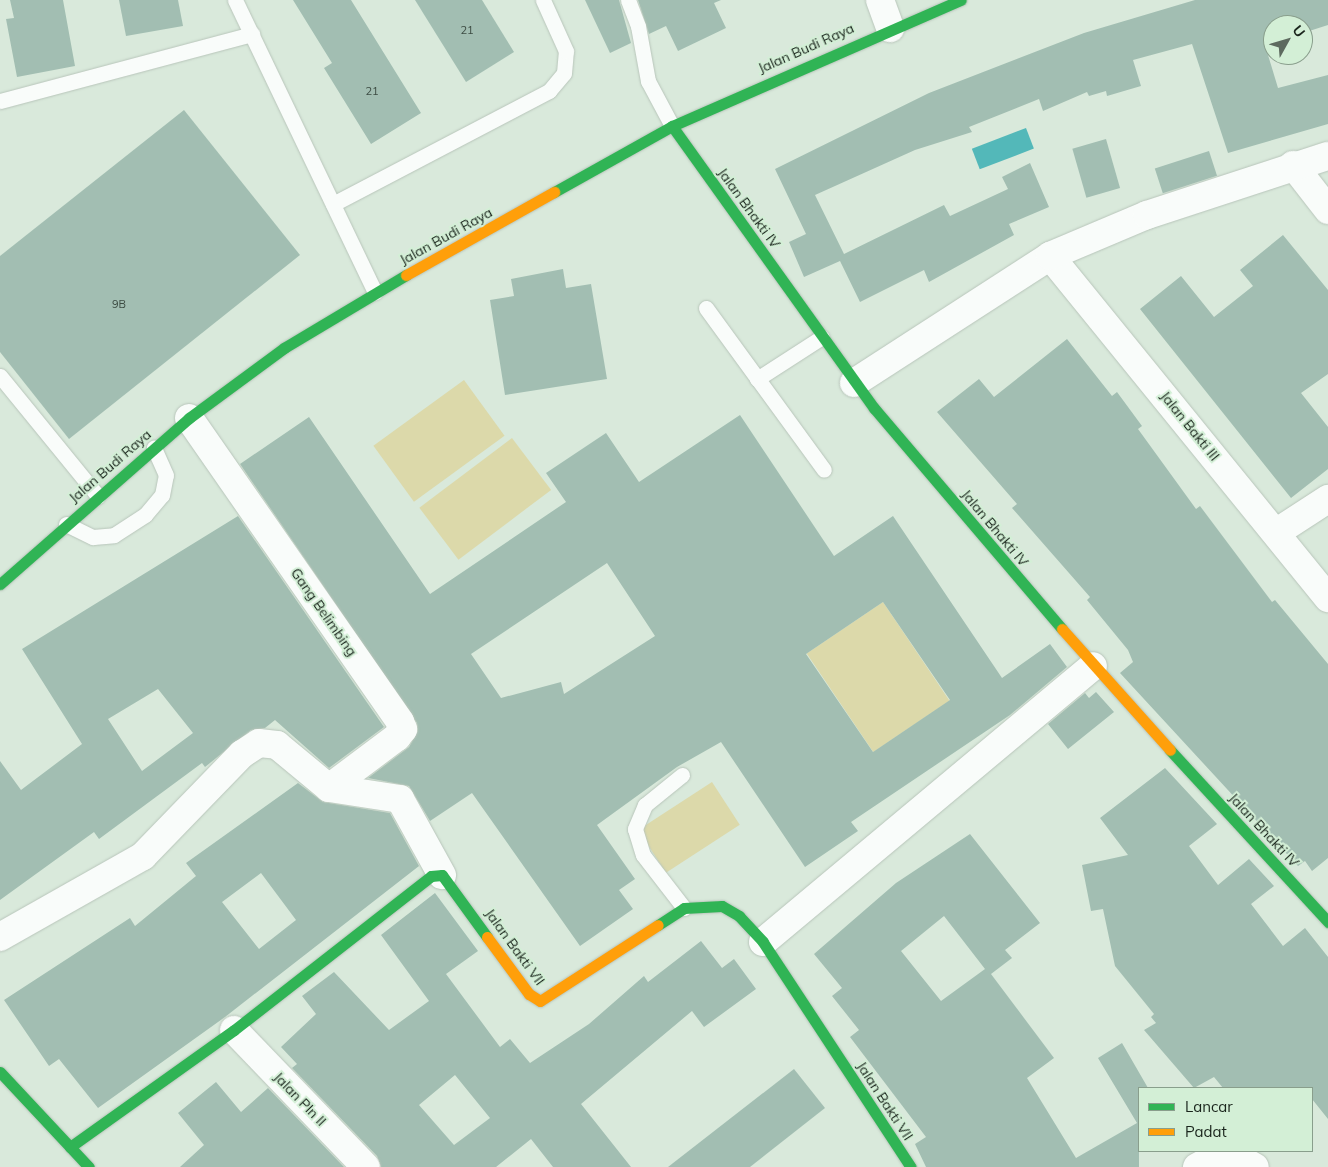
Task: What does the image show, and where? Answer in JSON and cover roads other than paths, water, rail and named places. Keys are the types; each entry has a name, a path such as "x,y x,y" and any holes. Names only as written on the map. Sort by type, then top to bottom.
{"street":[{"path":"880,0 890,28"},
{"name":"Jalan Budi Raya","path":"0,584 66,524 189,418 284,348 375,292 672,126 890,28 961,0"},
{"name":"Jalan Bhakti IV","path":"672,126 854,383 1093,666 1328,922"},
{"path":"854,383 1050,256 1147,215 1293,165 1328,156"},
{"path":"1293,165 1328,210"},
{"name":"Jalan Bakti III","path":"1050,256 1278,532 1328,598"},
{"name":"Gang Belimbing","path":"189,418 403,729 397,737 329,788"},
{"path":"1278,532 1328,499"},
{"path":"763,942 1093,666"},
{"path":"0,937 142,856 242,754 259,743 277,745 329,788 400,799 442,875 431,876 234,1030 70,1147"},
{"name":"Jalan Bakti VII","path":"442,875 529,994 540,1001 684,908 722,906 739,916 763,942 911,1167"},
{"name":"Jalan Pln II","path":"234,1030 366,1167"},
{"path":"0,1072 89,1167"},
{"path":"1197,1167 1225,1152"},
{"path":"1229,1152 1255,1167"}],"lane":[{"path":"235,0 375,292"},
{"path":"333,204 550,91 564,73 566,51 543,0"},
{"path":"628,0 638,26 648,81 672,126"},
{"path":"0,101 252,34"},
{"path":"706,308 824,470"},
{"path":"757,378 822,337"},
{"path":"0,376 98,496"},
{"path":"66,524 93,537 114,535 144,515 162,494 166,475 154,448"},
{"path":"682,775 645,805 635,829 643,855 684,908"}],"water":[{"path":"1026,128 1034,149 980,169 972,149"}]}
